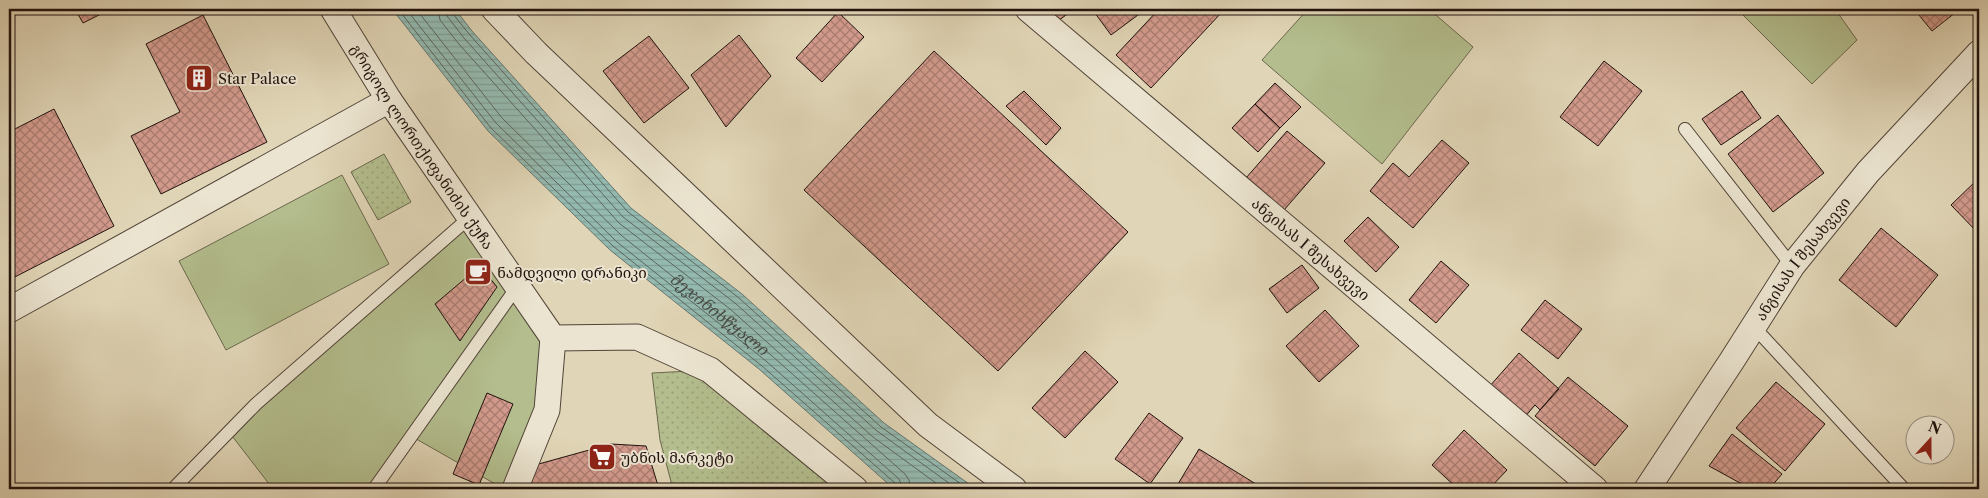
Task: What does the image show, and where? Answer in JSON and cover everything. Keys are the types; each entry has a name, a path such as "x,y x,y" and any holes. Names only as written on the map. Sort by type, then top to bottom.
{"street":[{"name":"გრიგოლ ლორთქიფანიძის ქუჩა","path":"333,9 388,100 552,338"},
{"path":"494,9 536,53 928,425 1014,489"},
{"name":"ანგისას I შესახვევი","path":"1028,9 1595,489"},
{"name":"ანგისას I შესახვევი","path":"1653,488 1792,266 1868,172 1979,53"},
{"path":"9,310 388,100"},
{"path":"515,489 547,410 552,338 637,337 710,370 855,489"}],"lane":[{"path":"1685,129 1792,266"},
{"path":"173,489 256,404 470,218"},
{"path":"374,489 517,286"},
{"path":"1754,327 1904,489"}],"green space":[{"path":"1308,9 1429,9 1473,47 1382,164 1262,60"},
{"path":"1737,9 1835,9 1857,40 1812,84"},
{"path":"384,154 411,202 378,220 351,172"},
{"path":"342,175 389,264 226,350 179,261"},
{"path":"469,218 553,338 547,410 504,489 411,436 374,489 273,489 229,432"},
{"path":"710,370 855,489 673,489 660,440 652,373"}],"water":[{"name":"მეჯინისწყალი","path":"392,9 455,9 472,31 631,208 742,294 884,423 976,489 894,489 759,369 610,250 488,131"}],"building":[{"path":"75,9 111,9 83,23"},
{"path":"1036,9 1074,9 1050,27"},
{"path":"1092,9 1139,9 1142,12 1111,35"},
{"path":"1159,9 1219,9 1222,12 1151,88 1116,55"},
{"path":"1914,9 1960,9 1932,31"},
{"path":"838,12 864,37 822,82 796,58"},
{"name":"Star Palace","path":"203,15 267,142 161,194 131,136 180,112 146,44"},
{"path":"739,35 771,76 726,127 691,75"},
{"path":"649,36 689,88 644,123 603,71"},
{"path":"934,51 1128,232 998,371 804,190"},
{"path":"1604,61 1642,91 1598,146 1560,117"},
{"path":"1275,83 1301,107 1280,128 1255,104"},
{"path":"1024,91 1061,128 1046,145 1006,106"},
{"path":"1742,91 1761,118 1721,145 1702,119"},
{"path":"1255,104 1280,128 1258,152 1232,128"},
{"path":"54,109 114,226 9,280 9,132"},
{"path":"1778,115 1824,173 1773,212 1728,154"},
{"path":"1287,131 1325,163 1284,210 1246,178"},
{"path":"1442,140 1469,163 1413,228 1370,191 1393,163 1409,177"},
{"path":"1979,178 1979,234 1951,205"},
{"path":"1368,217 1399,247 1376,272 1344,241"},
{"path":"1881,228 1938,275 1896,327 1839,280"},
{"path":"1441,261 1469,285 1436,323 1409,300"},
{"path":"1302,265 1319,288 1287,313 1269,289"},
{"path":"480,266 497,287 460,341 435,304"},
{"path":"1545,300 1582,329 1558,359 1521,330"},
{"path":"1325,310 1359,346 1319,382 1286,346"},
{"path":"1085,351 1118,382 1065,438 1032,408"},
{"path":"1519,353 1559,389 1540,410 1535,405 1524,418 1489,387"},
{"path":"1568,377 1628,426 1595,466 1535,416"},
{"path":"1776,382 1825,424 1785,471 1736,428"},
{"path":"487,393 513,404 479,485 453,474"},
{"path":"1149,413 1183,438 1150,484 1115,459"},
{"path":"1464,430 1507,470 1489,489 1458,489 1432,465"},
{"path":"1732,434 1782,474 1769,489 1751,489 1709,466"},
{"path":"611,444 646,446 659,489 526,489 535,465"},
{"path":"1199,449 1264,489 1175,489"}],"place":[{"name":"Star Palace","path":"199,78"},
{"name":"ნამდვილი დრანიკი","path":"478,272"},
{"name":"უბნის მარკეტი","path":"602,457"}]}
